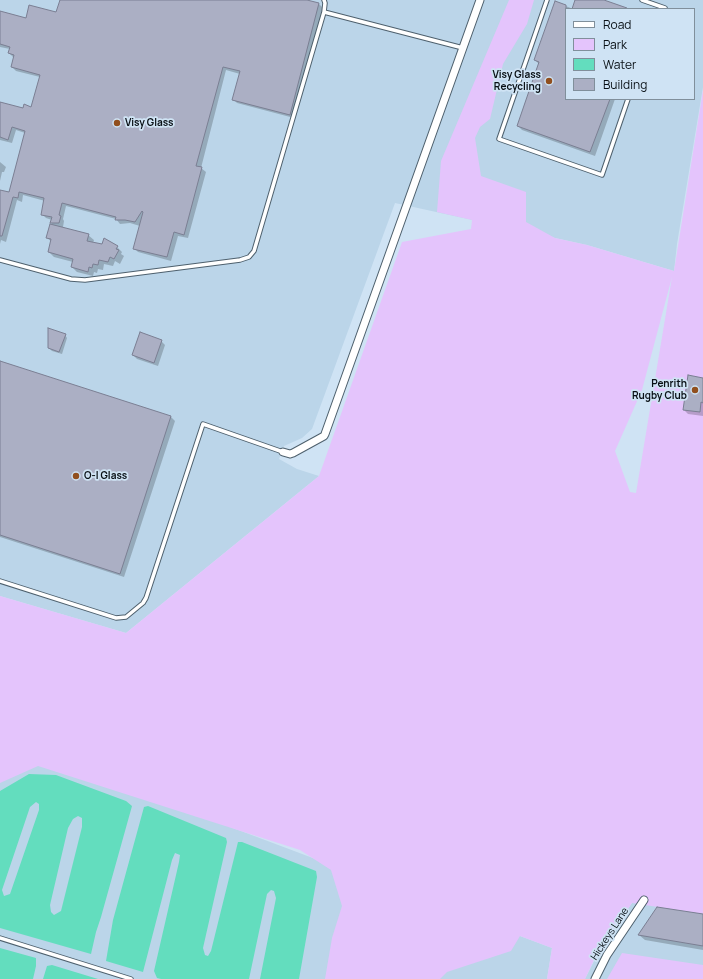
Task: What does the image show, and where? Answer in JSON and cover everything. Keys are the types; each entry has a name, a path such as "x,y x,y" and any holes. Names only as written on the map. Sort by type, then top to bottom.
{"street":[{"path":"283,452 290,454 293,453 324,436 325,434 480,0"},
{"name":"Hickeys Lane","path":"595,979 607,955 644,900"}],"lane":[{"path":"0,260 71,279 85,280 240,260 249,257 254,251 324,12 324,0"},
{"path":"547,0 499,139 602,175 628,100"},
{"path":"642,0 664,8"},
{"path":"324,12 463,48"},
{"path":"0,581 116,618 126,617 143,603 146,598 203,424 283,452"},
{"path":"0,938 132,979"}],"shaded area":[{"path":"0,0 703,0 703,87 677,244 674,271 587,245 395,203 312,429 302,438 284,446 279,459 297,469 319,476 126,633 0,596"},
{"path":"39,755 552,948 547,979 0,979 0,776"},
{"path":"703,835 703,979 585,979 596,957 632,903"}],"green space":[{"path":"509,0 534,0 527,24 503,64 490,119 480,127 475,138 481,176 526,192 526,222 555,238 587,245 674,271 703,90 703,914 632,903 596,956 585,979 547,979 552,948 520,936 511,951 447,972 440,979 325,979 332,938 342,906 331,870 300,850 38,766 0,783 0,596 126,633 319,476 402,242 471,229 472,220 437,212 441,161","holes":["672,277 636,493 630,492 615,451 642,390"]},
{"path":"622,953 703,965 703,979 607,979"}],"water":[{"path":"29,774 56,775 126,801 132,806 91,954 0,928 0,791","holes":["36,802 39,804 39,810 10,894 4,896 2,890 30,807","78,816 82,818 82,827 61,911 54,915 51,912 50,905 68,828 73,819"]},
{"path":"148,806 226,838 227,842 203,948 205,955 208,956 211,951 238,842 242,842 316,871 317,877 299,979 260,979 276,898 274,891 271,890 267,894 249,979 157,978 154,971 179,862 180,855 175,853 143,972 106,961 113,920 144,807"},
{"path":"0,948 36,958 33,979 0,979"},
{"path":"52,965 98,979 43,979 47,966"}],"building":[{"name":"Visy Glass","path":"60,0 307,0 319,3 290,115 232,100 240,71 223,67 196,166 202,167 184,235 174,232 167,257 133,249 143,212 142,211 135,222 115,220 116,217 62,203 59,223 50,223 52,217 41,215 44,198 19,192 18,198 13,197 2,236 0,236 0,190 9,192 25,131 12,127 8,140 0,137 0,102 23,108 24,104 31,107 40,75 11,67 14,55 8,53 10,47 0,44 0,11 26,18 29,5 56,12"},
{"path":"575,0 604,0 627,8 572,8"},
{"name":"Visy Glass Recycling","path":"555,1 566,5 565,100 610,100 590,152 517,126 539,62 534,60"},
{"path":"50,224 89,234 87,241 102,244 104,238 118,246 116,249 119,250 114,259 110,257 108,262 99,260 98,265 93,264 92,268 89,267 88,272 71,267 73,259 48,252 51,239 46,238"},
{"path":"48,328 66,334 59,352 48,348"},
{"path":"140,332 162,340 154,363 132,355"},
{"name":"O-I Glass","path":"0,361 171,416 120,574 0,535"},
{"name":"Penrith Rugby Club","path":"688,375 703,378 703,403 701,402 700,412 683,410"},
{"path":"657,907 703,914 703,946 638,935"}],"place":[{"name":"Visy Glass Recycling","path":"549,81"},
{"name":"Visy Glass","path":"117,123"},
{"name":"Penrith Rugby Club","path":"695,390"},
{"name":"O-I Glass","path":"76,476"}]}
